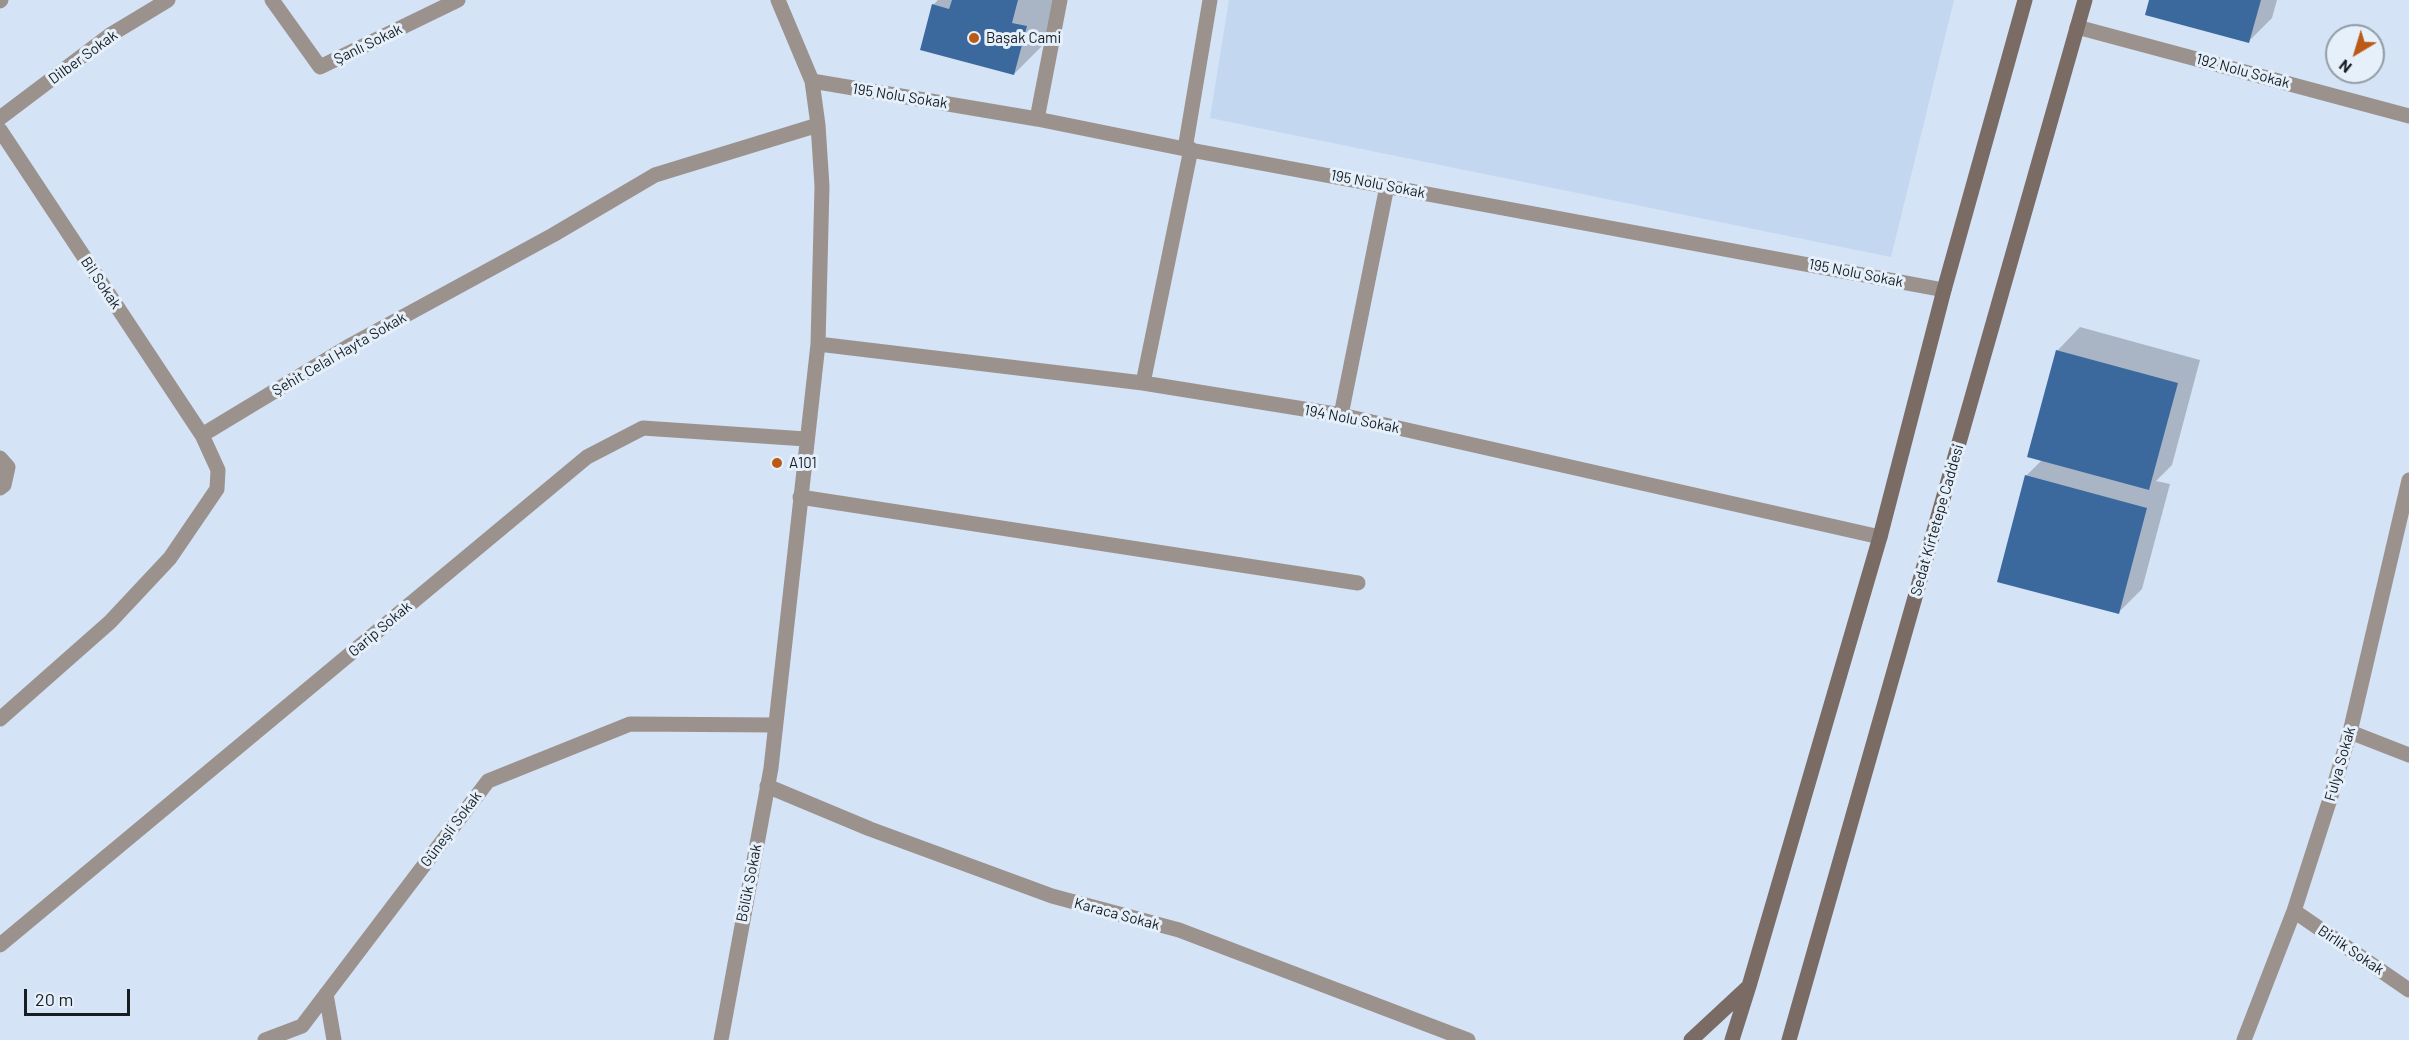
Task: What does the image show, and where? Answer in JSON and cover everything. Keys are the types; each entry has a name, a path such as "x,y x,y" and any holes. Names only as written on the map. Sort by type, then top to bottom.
{"main road":[{"path":"1732,1040 1880,537 1944,290 2025,0"},
{"name":"Sedat Kirtetepe Caddesi","path":"1789,1040 2085,0"},
{"path":"1691,1040 1749,986"}],"street":[{"name":"Dilber Sokak","path":"0,118 110,35 168,0"},
{"name":"Şanlı Sokak","path":"272,0 320,67 458,0"},
{"path":"1037,119 1060,0"},
{"path":"1143,383 1188,149 1210,0"},
{"name":"Bölük Sokak","path":"721,1040 776,725 818,344 822,186 818,125 812,81 785,2"},
{"name":"192 Nolu Sokak","path":"2077,27 2409,116"},
{"name":"195 Nolu Sokak","path":"812,81 1037,119 1944,290"},
{"name":"Şehit Celal Hayta Sokak","path":"202,435 351,345 553,235 655,175 818,125"},
{"name":"Bil Sokak","path":"0,130 202,435"},
{"path":"1341,415 1387,186"},
{"name":"194 Nolu Sokak","path":"818,344 1143,383 1341,415 1880,537"},
{"name":"Garip Sokak","path":"0,945 587,457 643,429 806,439"},
{"path":"0,719 110,622 170,558 217,489 218,470 202,435"},
{"path":"0,458 8,467 4,485 0,488"},
{"name":"Fulya Sokak","path":"2244,1040 2294,911 2350,732 2409,480"},
{"path":"800,497 1358,583"},
{"name":"Güneşli Sokak","path":"265,1040 302,1026 488,781 630,724 776,725"},
{"path":"2350,732 2409,755"},
{"name":"Karaca Sokak","path":"767,786 870,829 1052,896 1179,930 1468,1040"},
{"name":"Birlik Sokak","path":"2294,911 2409,990"},
{"path":"326,994 334,1040"}],"shaded area":[{"path":"1229,0 1954,0 1891,257 1210,118"}],"building":[{"name":"Başak Cami","path":"952,0 1018,0 1012,23 1027,26 1014,75 920,50 932,4 949,9"},
{"path":"2149,0 2261,0 2249,43 2145,15"},
{"path":"2056,350 2178,383 2149,490 2027,457"},
{"path":"2025,475 2147,508 2119,614 1997,582"}],"place":[{"name":"Başak Cami","path":"974,38"},
{"name":"A101","path":"777,463"}]}
